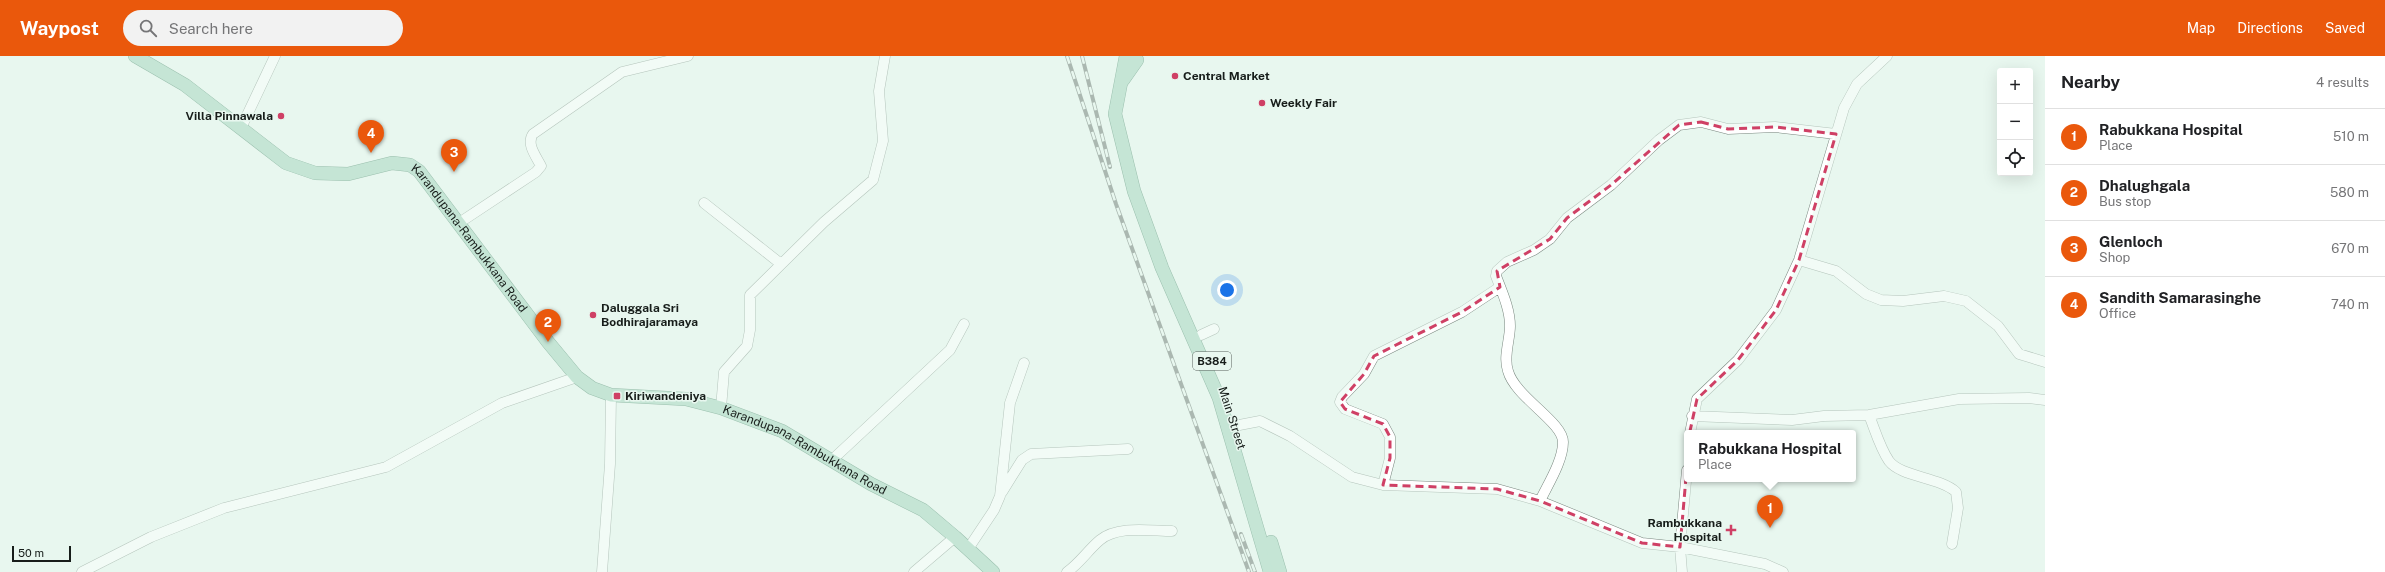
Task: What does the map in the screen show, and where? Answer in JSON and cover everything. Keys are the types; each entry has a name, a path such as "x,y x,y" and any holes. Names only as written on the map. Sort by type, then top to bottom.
{"main road":[{"name":"Karandupana-Rambukkana Road","path":"135,56 185,85 286,163 315,173 348,174 392,163 410,165 419,171 548,342 577,377 592,388 612,395 686,399 720,408 782,431 871,484 923,510 956,537 993,572"},
{"name":"Main Street","path":"1133,57 1120,83 1115,114 1127,157 1134,190 1162,268 1232,426 1280,572"},
{"name":"Main Street","path":"1127,157 1141,187 1172,270 1220,380 1270,572"}],"street":[{"path":"241,128 275,56"},
{"path":"459,223 536,172 541,166 530,144 530,138 533,134 622,72 688,56"},
{"path":"720,408 724,372 747,346 750,330 750,295 824,222 873,180 883,141 879,91 885,56"},
{"path":"1690,430 1692,416 1697,399 1701,392 1738,360 1776,310 1800,260 1844,108 1858,84 1887,56"},
{"path":"1540,501 1561,456 1563,440 1554,424 1522,396 1508,372 1506,364 1510,326 1508,310 1496,276 1497,271 1507,262 1534,250 1550,239 1567,218 1611,185 1659,140 1679,124 1701,122 1728,129 1776,127 1836,134"},
{"path":"704,203 781,264"},
{"path":"1800,260 1836,271 1866,294 1881,300 1903,301 1944,296 1966,301 1998,326 2019,354 2045,362"},
{"path":"1383,485 1390,458 1390,437 1383,424 1345,408 1340,402 1342,397 1364,374 1374,356 1462,312 1500,287"},
{"path":"832,460 950,350 964,324"},
{"path":"1201,335 1214,329"},
{"path":"1000,496 1010,403 1024,363"},
{"path":"82,572 150,537 224,508 386,467 502,403 577,377"},
{"path":"602,572 610,464 612,395"},
{"path":"1692,416 1792,420 1824,416 1869,416 1959,399 2029,398 2045,400"},
{"path":"1869,416 1889,462 1907,472 1947,484 1956,492 1958,508 1952,544"},
{"path":"1232,426 1260,421 1290,436 1352,477 1383,485 1497,489 1540,501 1642,543 1680,547 1766,564 1783,572"},
{"path":"968,549 994,510 1000,496 1022,460 1031,454 1128,449"},
{"path":"1682,572 1680,547 1686,482"},
{"path":"1067,572 1078,564 1101,540 1117,532 1172,531"},
{"path":"914,572 956,537"}],"highlighted area":[{"path":"1701,122 1728,129 1775,127 1836,134 1799,260 1776,310 1738,360 1697,399 1690,431 1680,547 1642,543 1540,501 1497,489 1383,485 1390,458 1390,437 1383,424 1345,409 1340,402 1364,374 1374,356 1462,312 1500,287 1497,271 1550,239 1567,218 1611,185 1679,125"}],"railway":[{"path":"1067,56 1116,204 1249,572"},
{"path":"1082,56 1110,167"},
{"path":"1241,534 1255,572"}],"place":[{"name":"Central Market","path":"1175,76"},
{"name":"Weekly Fair","path":"1262,103"},
{"name":"Villa Pinnawala","path":"281,116"},
{"name":"Sandith Samarasinghe","path":"371,153"},
{"name":"Glenloch","path":"454,172"},
{"name":"Daluggala Sri Bodhirajaramaya","path":"593,315"},
{"name":"Dhalughgala","path":"548,342"},
{"name":"Kiriwandeniya","path":"617,396"},
{"name":"Rabukkana Hospital","path":"1770,528"},
{"name":"Rambukkana Hospital","path":"1731,530"}]}
